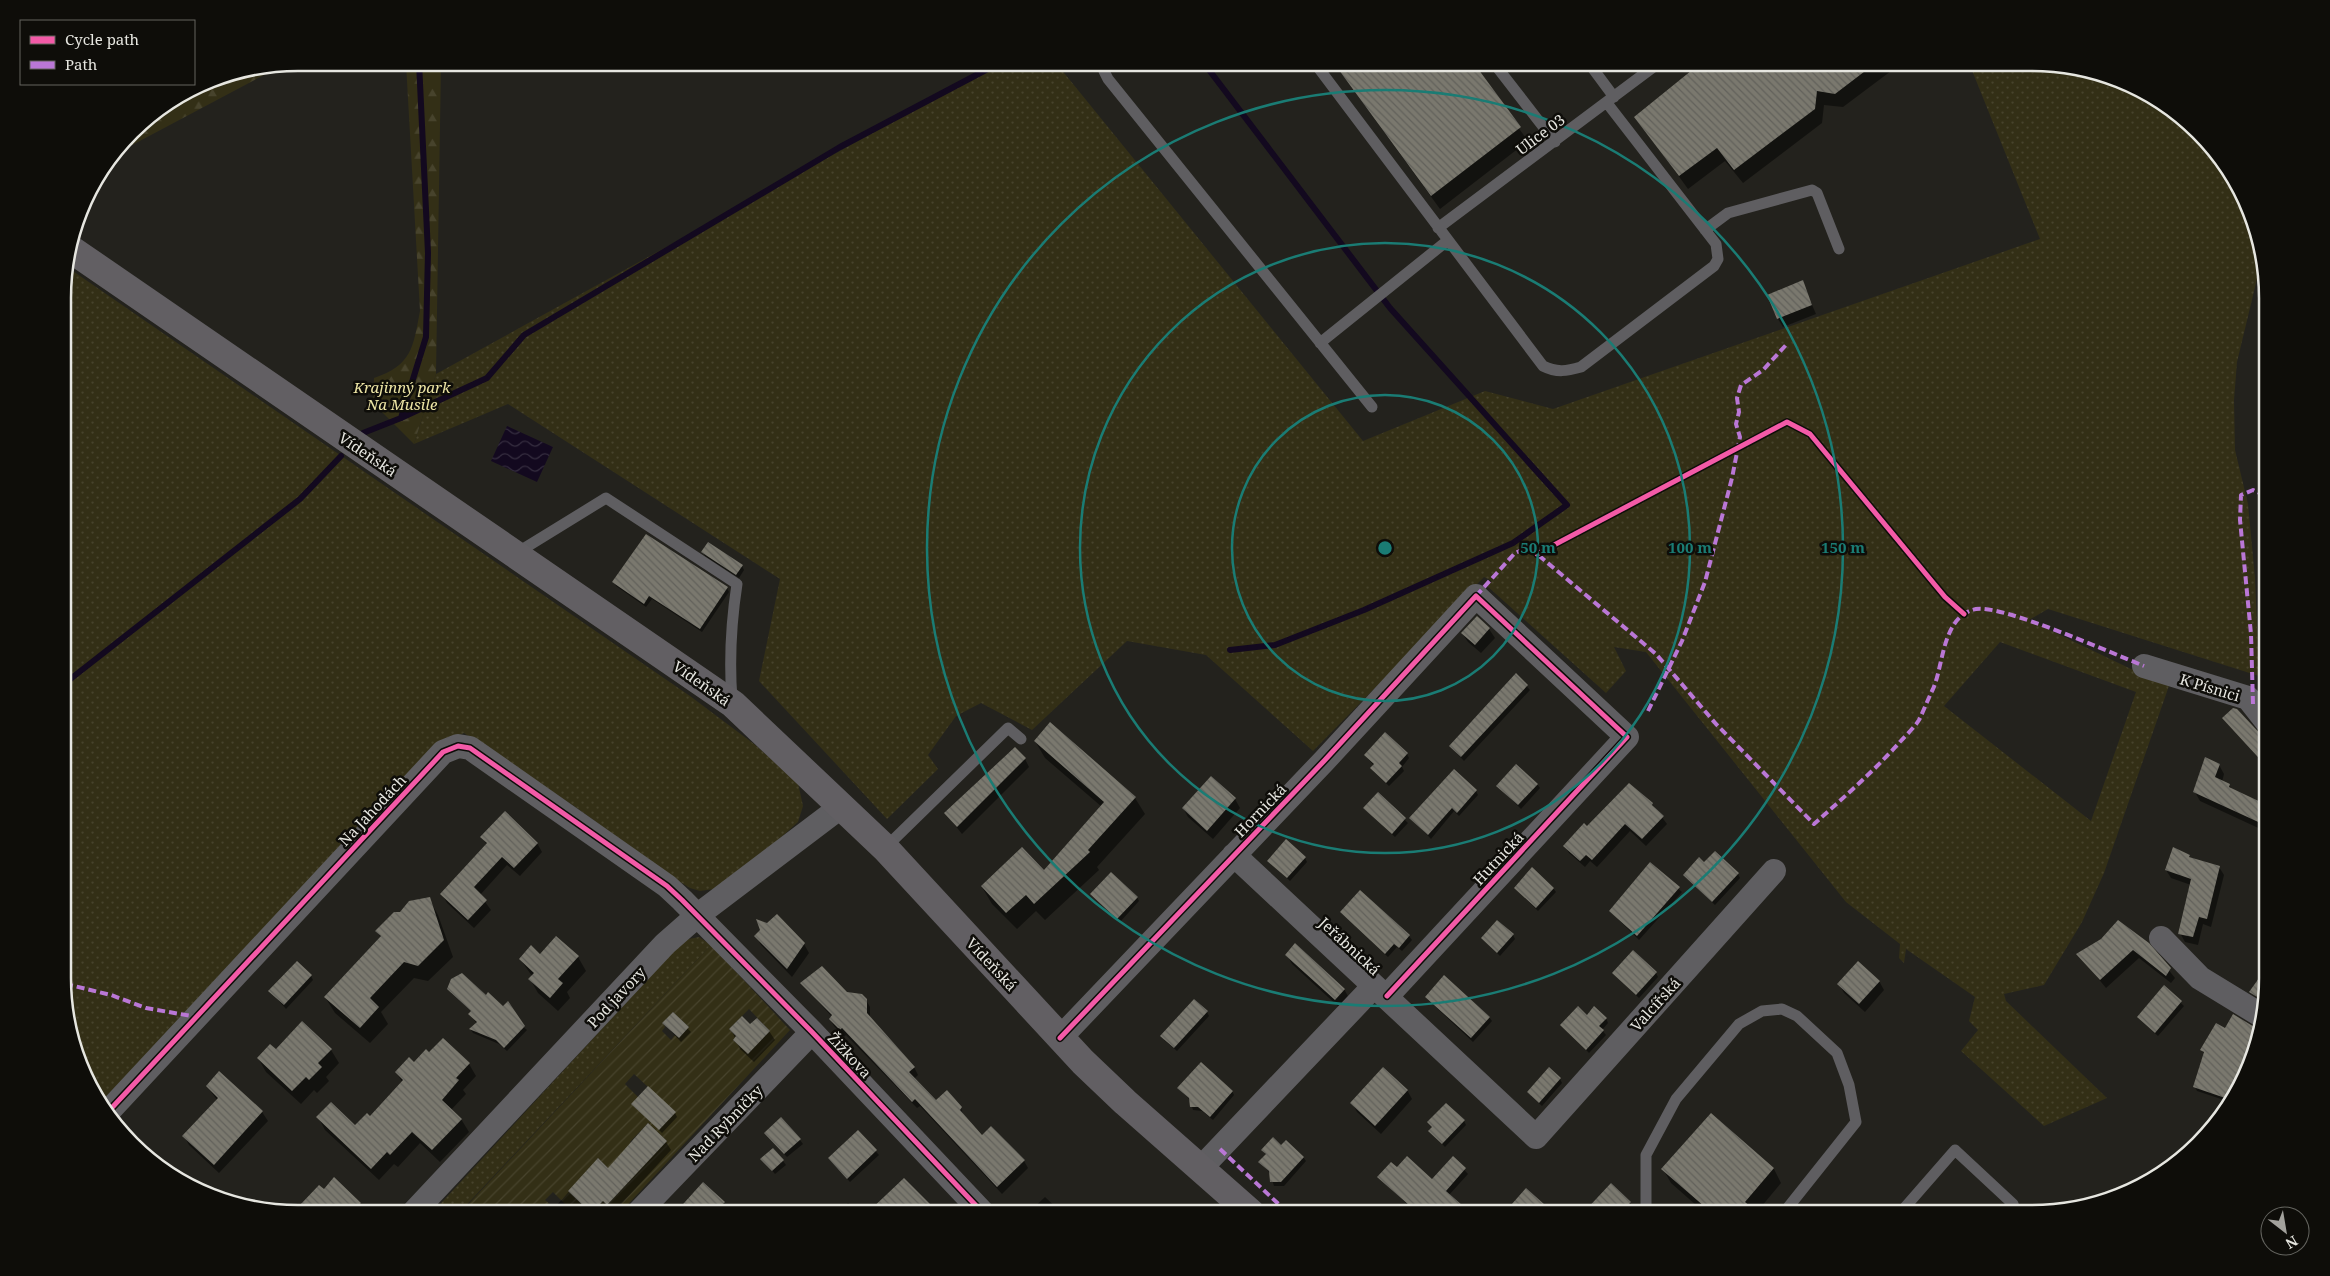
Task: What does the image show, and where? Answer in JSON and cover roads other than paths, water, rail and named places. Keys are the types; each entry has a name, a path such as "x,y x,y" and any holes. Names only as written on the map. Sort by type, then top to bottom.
{"main road":[{"name":"Vídeňská","path":"76,253 732,704 885,848 1060,1038 1125,1102 1242,1205"}],"street":[{"name":"Hornická","path":"1060,1038 1476,596 1627,737"},
{"name":"K Písnici","path":"2144,666 2248,698 2259,712"},
{"name":"Hutnická","path":"1200,1169 1380,991 1627,737"},
{"name":"Na Jahodách","path":"111,1107 443,752 458,746 470,748 494,764 667,886 698,915"},
{"name":"Pod javory","path":"422,1205 665,944 698,915 842,806"},
{"name":"Jeřábnická","path":"1234,854 1536,1137"},
{"name":"Valcířská","path":"1536,1137 1774,871"},
{"name":"Žižkova","path":"698,915 812,1032 974,1205"},
{"path":"2161,938 2200,978 2256,1012"},
{"name":"Nad Rybníčky","path":"646,1205 812,1032"}],"lane":[{"path":"1104,71 1108,79 1372,407"},
{"path":"1321,71 1543,366 1554,372 1581,367 1714,266 1718,259 1716,244 1611,100 1593,71"},
{"path":"1500,71 1555,142"},
{"name":"Ulice 03","path":"1438,228 1648,71"},
{"path":"1705,230 1728,213 1812,190 1817,193 1839,249"},
{"path":"1320,343 1385,288 1447,240"},
{"path":"514,554 606,498 737,584 731,624 729,663 732,704"},
{"path":"885,848 1008,728 1021,739"},
{"path":"1646,1205 1646,1155 1676,1098 1739,1024 1762,1011 1782,1009 1797,1016 1837,1053 1849,1086 1856,1122 1790,1205"},
{"path":"1907,1205 1955,1150 2013,1205"}],"water":[{"path":"507,426 553,447 537,482 491,461"}],"waterway":[{"path":"401,418 426,337 428,253 419,71"},
{"path":"363,433 401,418 487,378 524,335 840,147 984,71"},
{"path":"1210,71 1390,308 1567,505 1513,543 1364,610 1275,645 1230,650"},
{"path":"71,679 300,499 341,456"}],"park label":[{"name":"Krajinný park Na Musile","path":"402,396"}]}
